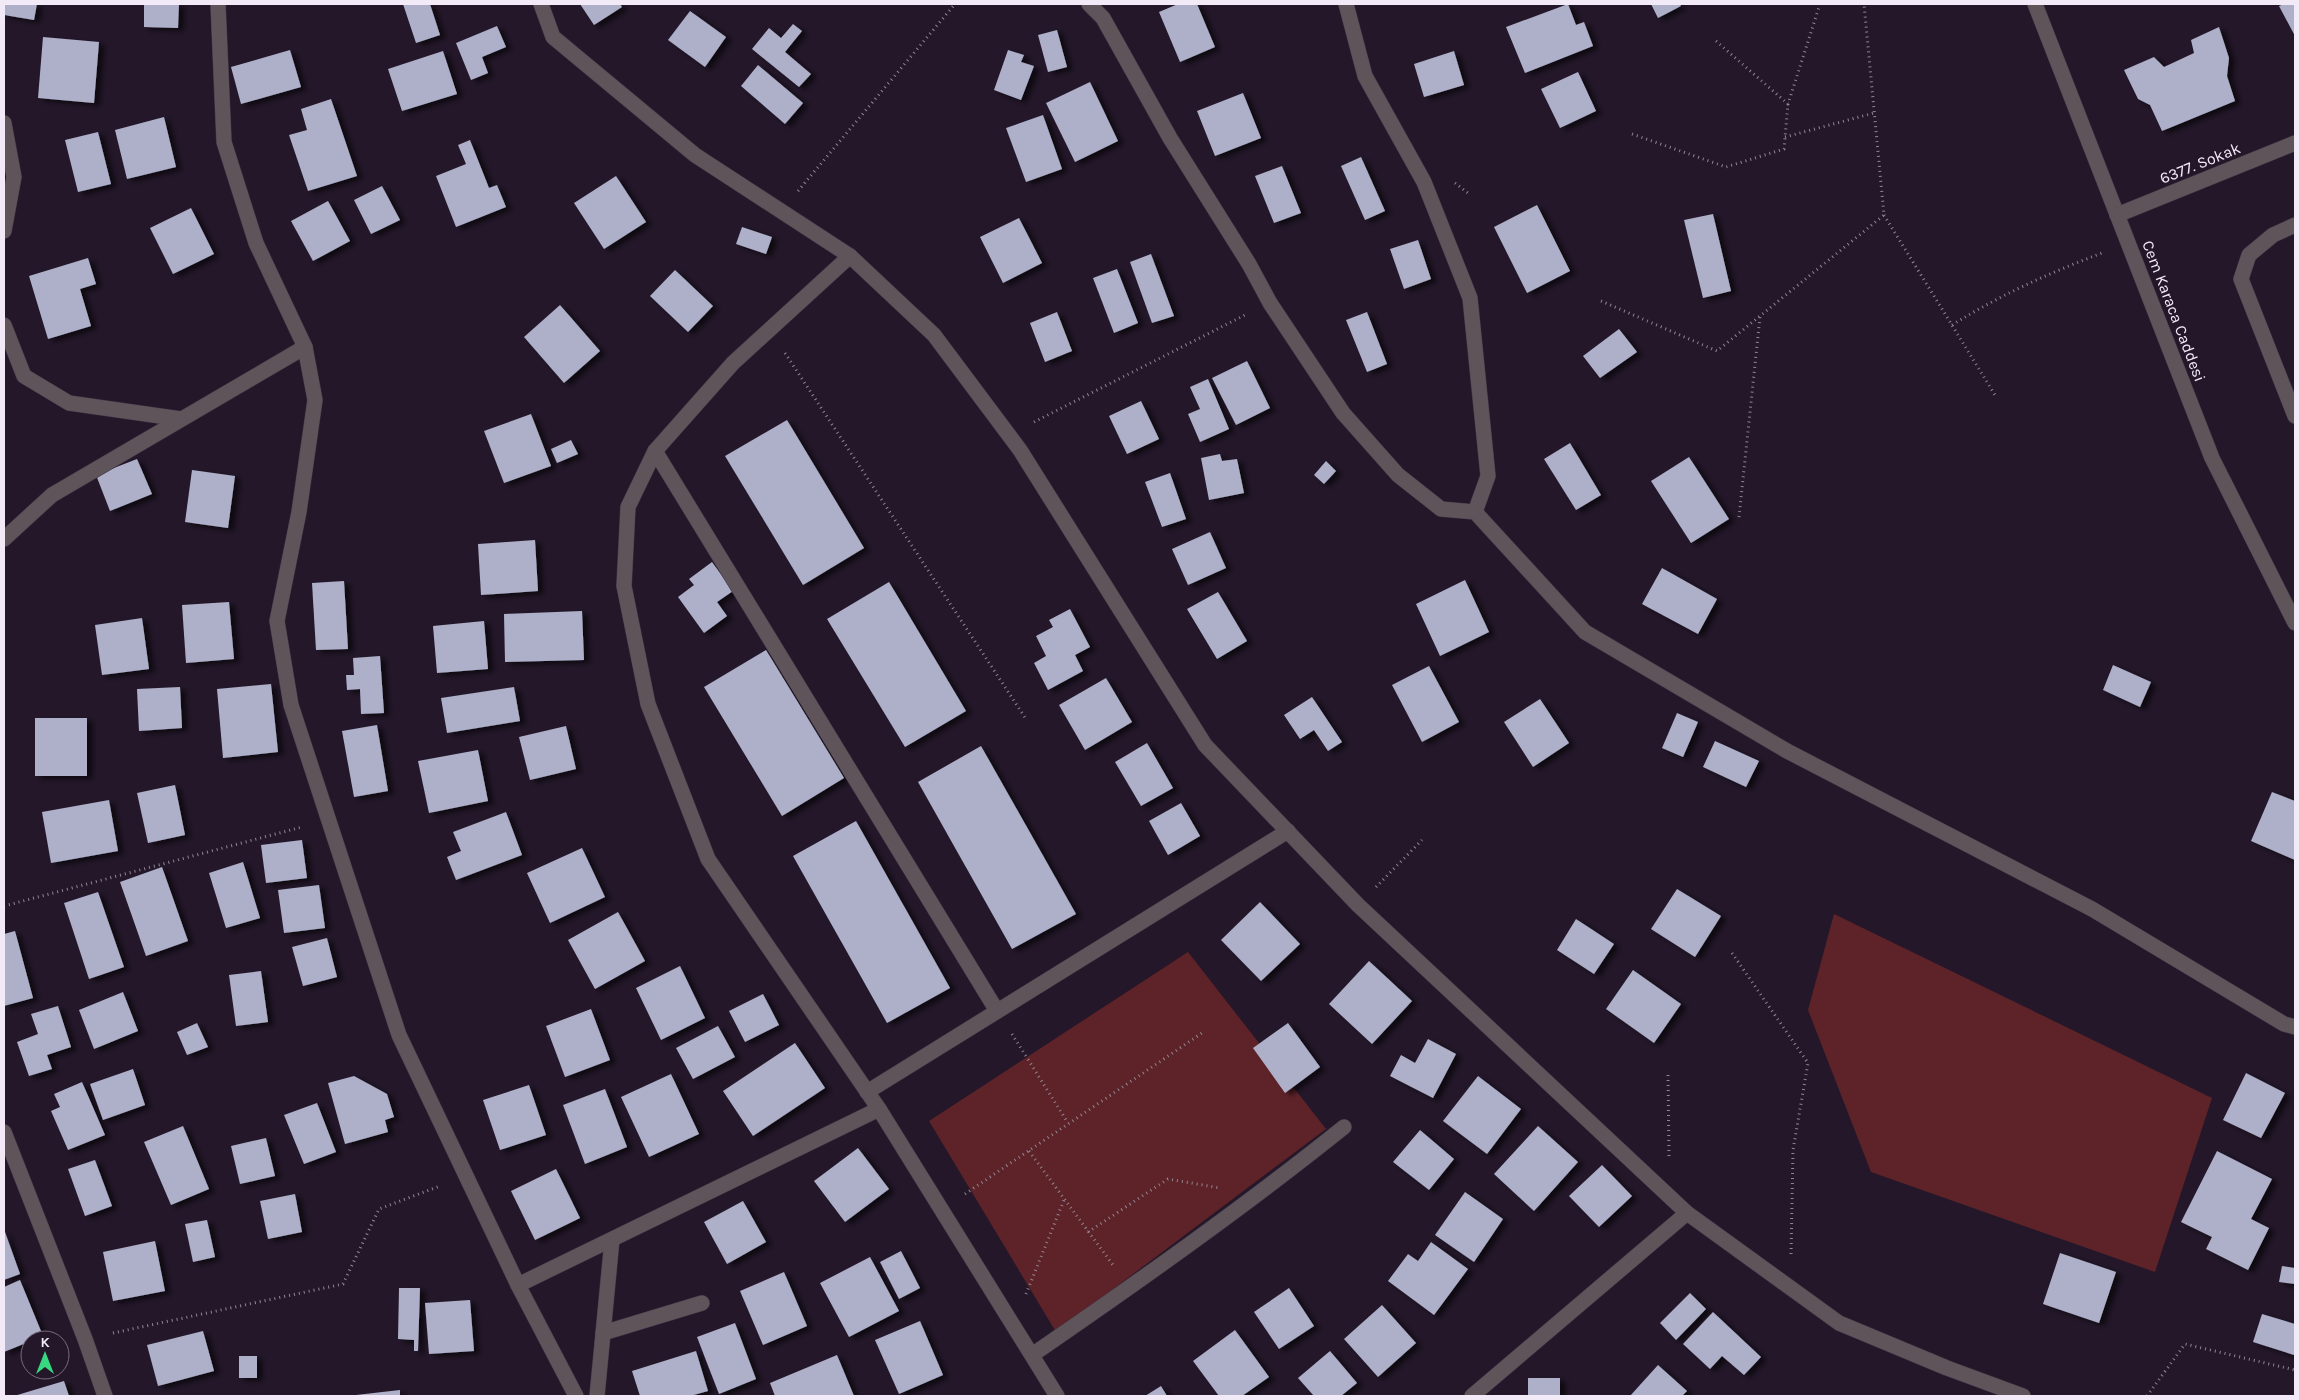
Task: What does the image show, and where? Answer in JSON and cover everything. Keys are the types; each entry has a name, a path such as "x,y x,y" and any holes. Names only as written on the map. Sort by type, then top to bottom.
{"street":[{"path":"218,4 224,142 256,243 305,347 315,400 299,512 277,621 291,705 398,1035 518,1285 576,1396"},
{"path":"541,4 553,37 695,155 850,256 934,335 1020,450 1205,745 1358,905 1687,1213 1839,1323 1947,1368 2023,1396"},
{"path":"1089,4 1103,18 1170,138 1249,264 1270,303 1343,414 1398,474 1441,509 1475,512 1585,632 1787,751 2092,909 2284,1024 2295,1028"},
{"path":"1346,4 1365,76 1424,182 1470,298 1488,476 1475,512"},
{"name":"Cem Karaca Caddesi","path":"2035,4 2212,458 2295,624"},
{"path":"4,123 14,177 4,231"},
{"name":"6377. Sokak","path":"2117,215 2295,143"},
{"path":"2295,225 2273,235 2249,255 2241,279 2295,416"},
{"path":"850,256 733,363 655,451 628,507 624,586 648,704 708,859 879,1109 1057,1396"},
{"path":"4,325 24,376 69,403 181,419"},
{"path":"4,539 52,495 305,347"},
{"path":"655,451 997,1011"},
{"path":"867,1092 1288,831"},
{"path":"518,1285 879,1109"},
{"path":"1032,1355 1130,1288 1260,1194 1344,1127"},
{"path":"4,1132 85,1339 105,1396"},
{"path":"1472,1396 1687,1213"},
{"path":"597,1396 612,1240"},
{"path":"603,1333 702,1303"}],"path":[{"path":"781,212 955,4"},
{"path":"1632,134 1726,167 1784,148 1788,104 1820,4"},
{"path":"1864,4 1884,215 1994,395"},
{"path":"1716,41 1788,104"},
{"path":"1785,136 1874,113"},
{"path":"1602,302 1717,351 1884,215"},
{"path":"1952,325 1992,300 2044,276 2128,243"},
{"path":"1009,435 1270,303"},
{"path":"1739,517 1760,316"},
{"path":"770,329 1026,719"},
{"path":"4,906 329,819"},
{"path":"1358,905 1422,840"},
{"path":"1732,953 1808,1063 1793,1150 1791,1288"},
{"path":"997,1011 1068,1123"},
{"path":"942,1210 1202,1033"},
{"path":"1668,1075 1669,1196"},
{"path":"1028,1151 1130,1288"},
{"path":"85,1339 343,1284 379,1209 466,1177"},
{"path":"1088,1232 1168,1179 1260,1194"},
{"path":"1013,1326 1064,1200"},
{"path":"2147,1396 2185,1344 2295,1370"}],"shaded area":[{"path":"1834,914 2212,1098 2155,1272 1871,1172 1808,1010"},
{"path":"1188,952 1326,1129 1056,1332 929,1121"}],"building":[{"path":"4,4 37,4 34,20 4,15"},
{"path":"144,4 179,4 178,28 144,27"},
{"path":"403,4 430,4 440,35 416,43"},
{"path":"580,4 620,4 622,7 594,25"},
{"path":"1178,4 1197,4 1215,47 1180,62 1159,12"},
{"path":"1568,4 1576,25 1584,22 1593,46 1525,73 1506,27"},
{"path":"1651,4 1680,4 1681,6 1658,18"},
{"path":"2295,4 2295,36 2279,6"},
{"path":"690,11 726,37 705,67 668,40"},
{"path":"793,24 802,31 785,52 811,74 799,87 752,49 769,28 781,38"},
{"path":"497,26 506,47 482,57 488,73 471,80 456,43"},
{"path":"2219,27 2229,58 2227,76 2235,101 2162,131 2150,105 2138,99 2124,70 2154,57 2164,67 2194,53 2191,40"},
{"path":"1057,30 1067,67 1048,72 1038,35"},
{"path":"43,37 99,42 94,103 38,98"},
{"path":"290,50 301,87 241,104 231,67"},
{"path":"1008,50 1024,55 1021,62 1034,66 1021,100 994,90"},
{"path":"443,51 457,94 402,111 388,69"},
{"path":"1454,51 1464,85 1424,97 1414,64"},
{"path":"758,65 803,103 785,124 741,86"},
{"path":"1578,72 1596,111 1560,128 1541,89"},
{"path":"1090,82 1118,141 1075,162 1046,103"},
{"path":"1243,93 1261,138 1215,156 1197,111"},
{"path":"331,99 357,176 308,191 289,135 307,130 301,109"},
{"path":"1043,115 1062,169 1026,182 1006,128"},
{"path":"164,117 176,167 127,179 115,130"},
{"path":"98,132 111,184 78,192 65,140"},
{"path":"470,140 489,188 497,185 506,207 456,227 436,176 466,164 458,145"},
{"path":"1361,157 1385,211 1365,220 1341,166"},
{"path":"1282,166 1301,213 1274,223 1255,176"},
{"path":"616,176 646,222 604,249 574,203"},
{"path":"382,186 400,220 371,234 354,200"},
{"path":"328,201 350,241 313,261 291,221"},
{"path":"1537,205 1570,271 1527,293 1494,227"},
{"path":"191,208 214,254 173,274 150,228"},
{"path":"1713,214 1731,291 1703,298 1684,220"},
{"path":"1019,218 1042,263 1003,283 980,237"},
{"path":"742,227 772,237 766,254 736,244"},
{"path":"1418,240 1431,279 1404,289 1390,249"},
{"path":"1151,254 1174,316 1152,323 1130,262"},
{"path":"88,258 96,284 80,289 91,326 48,339 29,276"},
{"path":"1117,269 1138,323 1114,333 1093,278"},
{"path":"675,270 713,306 688,332 650,296"},
{"path":"560,305 600,351 564,383 524,337"},
{"path":"1057,312 1072,351 1045,362 1030,323"},
{"path":"1367,312 1387,364 1367,372 1346,320"},
{"path":"1619,329 1637,352 1600,378 1583,356"},
{"path":"1247,361 1270,408 1236,425 1212,378"},
{"path":"1208,379 1229,429 1200,442 1188,414 1200,409 1190,387"},
{"path":"1141,401 1159,439 1127,454 1109,416"},
{"path":"531,414 551,466 504,483 484,431"},
{"path":"787,420 864,548 803,585 725,456"},
{"path":"571,440 578,454 557,463 551,449"},
{"path":"1570,443 1601,495 1576,510 1544,459"},
{"path":"1220,454 1222,461 1237,459 1244,493 1209,500 1201,458"},
{"path":"1689,457 1729,519 1691,543 1651,481"},
{"path":"137,459 152,494 110,511 96,475"},
{"path":"1326,461 1336,471 1324,484 1314,475"},
{"path":"192,470 235,476 228,528 185,522"},
{"path":"1170,473 1186,519 1162,527 1145,482"},
{"path":"1210,532 1226,568 1188,585 1172,549"},
{"path":"535,540 538,591 481,595 478,544"},
{"path":"712,562 733,591 717,602 727,616 704,633 678,597 694,585 689,579"},
{"path":"1662,568 1717,599 1698,634 1642,604"},
{"path":"1465,580 1489,632 1440,656 1416,604"},
{"path":"344,581 348,649 316,650 312,583"},
{"path":"889,582 966,711 905,747 827,619"},
{"path":"1218,592 1247,641 1217,659 1187,609"},
{"path":"229,602 234,659 186,663 182,605"},
{"path":"1070,609 1090,647 1075,655 1083,671 1048,690 1034,663 1046,656 1036,636 1053,627 1049,620"},
{"path":"582,611 584,660 505,662 504,614"},
{"path":"142,618 149,669 102,675 95,625"},
{"path":"484,621 488,669 437,673 433,626"},
{"path":"766,650 844,778 782,816 704,687"},
{"path":"380,656 384,713 361,714 360,689 347,690 346,675 354,675 353,658"},
{"path":"2113,665 2151,682 2140,707 2103,690"},
{"path":"1429,666 1459,722 1422,742 1392,685"},
{"path":"1106,678 1132,722 1085,750 1059,705"},
{"path":"271,684 278,752 223,758 217,689"},
{"path":"180,687 182,728 139,731 137,689"},
{"path":"514,687 520,721 447,733 441,698"},
{"path":"1312,697 1342,742 1328,751 1314,730 1300,739 1284,715"},
{"path":"1540,699 1569,743 1533,767 1504,722"},
{"path":"1677,713 1698,722 1683,757 1662,748"},
{"path":"35,718 87,718 87,776 35,776"},
{"path":"377,725 388,791 354,797 342,731"},
{"path":"566,726 576,769 530,780 519,737"},
{"path":"1715,741 1759,761 1746,787 1703,767"},
{"path":"1147,743 1173,788 1141,806 1115,762"},
{"path":"981,746 1076,914 1012,949 918,782"},
{"path":"478,750 488,801 429,813 418,761"},
{"path":"175,785 185,835 148,843 137,793"},
{"path":"2272,792 2295,801 2295,860 2251,841"},
{"path":"109,800 118,851 51,863 42,812"},
{"path":"1181,803 1200,836 1168,855 1149,821"},
{"path":"506,812 522,855 456,880 447,857 461,851 453,832"},
{"path":"856,821 950,988 887,1023 793,856"},
{"path":"302,840 307,878 266,883 261,845"},
{"path":"582,848 605,897 550,923 527,873"},
{"path":"243,862 260,918 226,928 209,873"},
{"path":"162,867 188,941 146,956 120,882"},
{"path":"319,885 325,928 284,933 278,890"},
{"path":"1677,889 1721,916 1695,957 1651,929"},
{"path":"98,892 124,967 89,979 64,903"},
{"path":"1260,902 1300,944 1261,981 1221,940"},
{"path":"618,912 645,961 595,989 568,940"},
{"path":"1576,919 1614,944 1594,974 1557,950"},
{"path":"15,931 33,998 4,1006 4,934"},
{"path":"327,938 337,977 303,986 292,947"},
{"path":"1369,961 1412,1001 1372,1044 1329,1004"},
{"path":"680,966 705,1018 661,1040 636,988"},
{"path":"1633,970 1681,1004 1654,1043 1606,1009"},
{"path":"261,971 268,1022 236,1026 229,975"},
{"path":"123,992 138,1031 94,1049 79,1010"},
{"path":"763,994 779,1025 745,1042 729,1011"},
{"path":"58,1006 71,1047 47,1055 52,1069 29,1076 17,1042 38,1034 31,1014"},
{"path":"591,1009 610,1060 565,1077 546,1026"},
{"path":"197,1023 208,1047 187,1055 177,1032"},
{"path":"1288,1023 1320,1067 1285,1093 1253,1048"},
{"path":"718,1026 735,1057 693,1079 676,1048"},
{"path":"1428,1039 1456,1054 1433,1098 1390,1076 1401,1055 1415,1063"},
{"path":"795,1043 825,1088 753,1136 723,1091"},
{"path":"133,1069 145,1105 103,1120 90,1084"},
{"path":"2246,1073 2285,1093 2261,1138 2223,1120"},
{"path":"671,1074 699,1134 649,1157 621,1097"},
{"path":"354,1076 387,1094 394,1117 385,1120 388,1132 345,1144 328,1083"},
{"path":"1478,1076 1521,1109 1487,1154 1443,1121"},
{"path":"82,1082 105,1135 68,1150 51,1111 60,1107 54,1094"},
{"path":"529,1085 546,1135 500,1150 483,1100"},
{"path":"605,1089 627,1147 585,1164 563,1105"},
{"path":"317,1103 336,1152 304,1164 284,1115"},
{"path":"183,1126 209,1189 171,1205 144,1142"},
{"path":"1538,1126 1578,1162 1534,1211 1494,1174"},
{"path":"1420,1130 1454,1159 1429,1190 1393,1162"},
{"path":"266,1138 275,1176 240,1184 231,1146"},
{"path":"858,1148 889,1189 845,1222 814,1181"},
{"path":"2217,1151 2272,1179 2251,1219 2269,1228 2248,1270 2206,1249 2212,1237 2181,1222"},
{"path":"95,1160 112,1206 85,1216 68,1169"},
{"path":"1602,1165 1632,1196 1599,1227 1569,1196"},
{"path":"556,1169 580,1218 535,1240 511,1191"},
{"path":"1465,1192 1503,1219 1474,1262 1435,1235"},
{"path":"295,1194 302,1232 268,1239 260,1201"},
{"path":"743,1201 766,1242 727,1264 704,1222"},
{"path":"207,1220 215,1257 193,1262 185,1224"},
{"path":"4,1229 20,1274 4,1280"},
{"path":"155,1241 165,1291 113,1301 103,1252"},
{"path":"1431,1242 1468,1269 1434,1315 1388,1281 1408,1254 1418,1261"},
{"path":"901,1251 920,1288 899,1299 880,1262"},
{"path":"2060,1253 2116,1272 2099,1323 2043,1304"},
{"path":"870,1257 899,1311 849,1337 820,1283"},
{"path":"2282,1266 2295,1268 2295,1284 2279,1282"},
{"path":"784,1272 807,1326 763,1345 740,1291"},
{"path":"20,1280 41,1330 20,1330 20,1345 4,1352 4,1287"},
{"path":"399,1288 420,1288 418,1351 414,1351 414,1340 398,1339"},
{"path":"1289,1288 1314,1326 1279,1349 1254,1312"},
{"path":"1690,1293 1706,1309 1676,1340 1660,1323"},
{"path":"470,1300 474,1351 429,1354 425,1303"},
{"path":"1382,1305 1416,1343 1378,1377 1344,1339"},
{"path":"1713,1312 1761,1357 1744,1375 1722,1356 1710,1369 1683,1344"},
{"path":"2262,1314 2295,1324 2294,1355 2253,1342"},
{"path":"920,1321 943,1375 899,1394 875,1340"},
{"path":"735,1323 756,1379 719,1394 697,1337"},
{"path":"1235,1330 1269,1377 1242,1396 1219,1396 1193,1361"},
{"path":"203,1331 214,1371 158,1386 147,1345"},
{"path":"696,1351 708,1391 690,1396 640,1396 632,1371"},
{"path":"1330,1351 1357,1383 1341,1396 1314,1396 1298,1378"},
{"path":"837,1355 854,1396 775,1396 770,1383"},
{"path":"239,1356 257,1356 257,1378 239,1378"},
{"path":"1658,1365 1687,1391 1682,1396 1630,1396"},
{"path":"1528,1378 1560,1378 1560,1396 1528,1396"},
{"path":"64,1381 69,1396 14,1396"},
{"path":"1161,1386 1167,1396 1145,1396"},
{"path":"400,1390 400,1396 356,1396 356,1395"}]}
